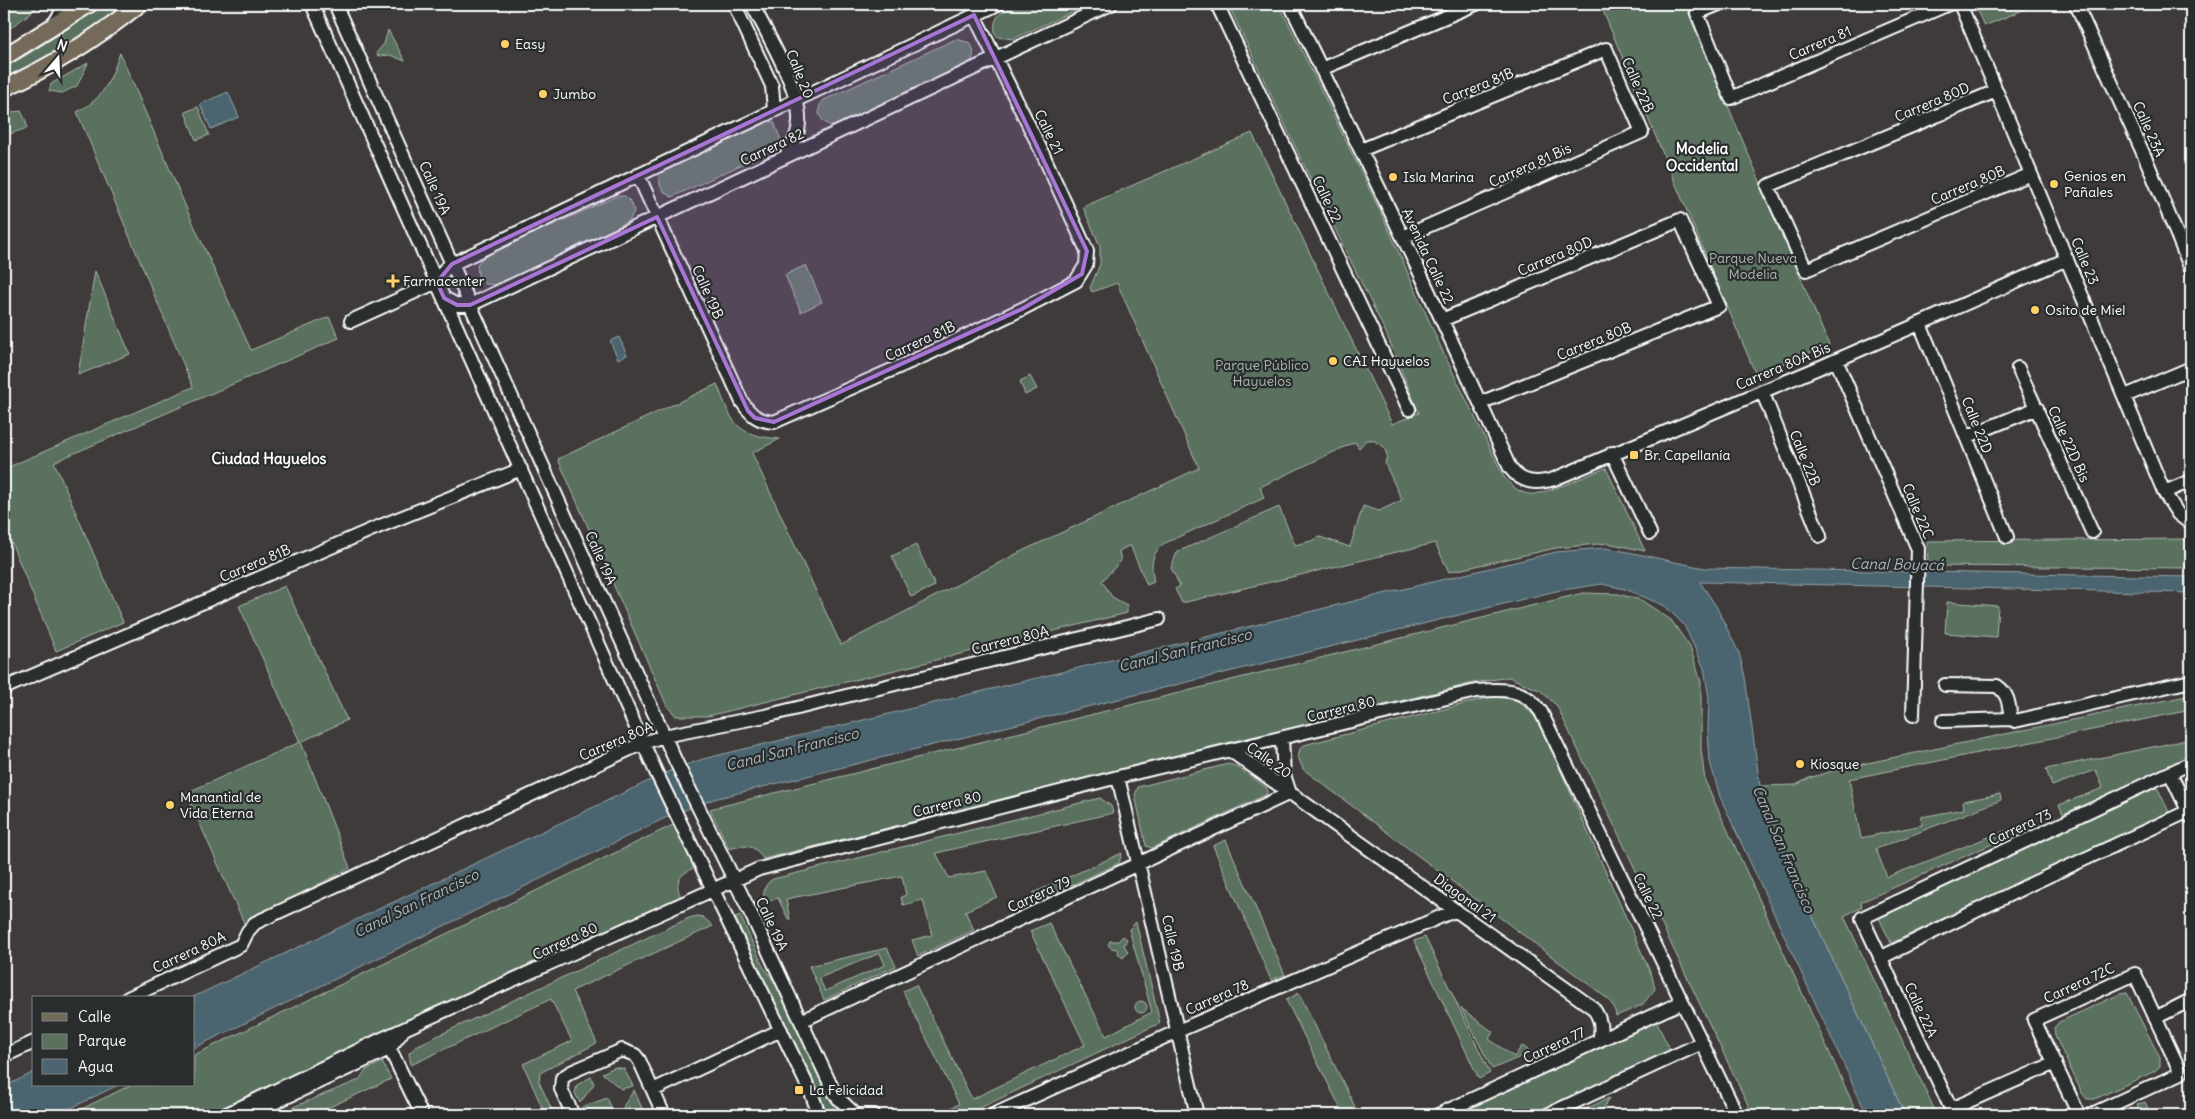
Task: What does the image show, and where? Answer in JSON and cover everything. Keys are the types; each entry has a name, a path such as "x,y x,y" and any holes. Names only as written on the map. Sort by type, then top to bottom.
{"main road":[{"path":"4,57 90,4"},
{"path":"4,88 76,50 114,25 139,4"}],"street":[{"path":"50,30 67,4"},
{"path":"312,4 656,772 812,1095 819,1115"},
{"name":"Calle 19A","path":"335,4 676,762 734,879 833,1090 852,1115"},
{"path":"734,4 772,86 774,110"},
{"name":"Calle 20","path":"752,4 796,100 800,119 798,131 786,156"},
{"path":"351,321 437,282 445,268 452,264 998,4"},
{"name":"Carrera 82","path":"470,305 1111,4"},
{"name":"Calle 22","path":"1217,4 1409,408"},
{"name":"Avenida Calle 22","path":"1290,4 1403,237 1510,468"},
{"path":"1322,69 1476,4"},
{"name":"Carrera 81","path":"1719,4 1697,13 1731,98 1949,4"},
{"name":"Calle 23","path":"1960,4 2164,492 2178,514 2191,524"},
{"name":"Calle 23A","path":"2076,4 2148,164 2191,269"},
{"path":"2188,4 2191,10"},
{"name":"Calle 21","path":"974,15 1087,251 1086,265"},
{"name":"Calle 22B","path":"1606,50 1642,132"},
{"name":"Carrera 81B","path":"1361,150 1606,50"},
{"name":"Carrera 80D","path":"1806,270 1768,186 1996,91"},
{"name":"Carrera 81 Bis","path":"1403,237 1642,132"},
{"name":"Carrera 80B","path":"1806,270 2032,174"},
{"name":"Calle 19B","path":"638,175 742,402 755,418"},
{"name":"Carrera 80D","path":"1442,320 1680,220"},
{"name":"Carrera 80B","path":"1480,402 1719,306 1680,220"},
{"name":"Carrera 80A Bis","path":"1510,468 1518,477 1527,482 1542,482 1836,360 2068,260"},
{"name":"Carrera 81B","path":"755,418 774,422 928,354 1076,281 1086,265"},
{"path":"444,298 457,305 470,305"},
{"name":"Calle 22D","path":"1920,324 2007,537"},
{"name":"Calle 22C","path":"1836,360 1918,549 1912,715"},
{"name":"Calle 22D Bis","path":"2018,368 2092,532"},
{"path":"2125,396 2191,368"},
{"name":"Calle 22B","path":"1762,391 1820,536"},
{"path":"1966,437 2037,408"},
{"path":"1612,453 1650,533"},
{"name":"Carrera 81B","path":"4,688 365,532 520,469"},
{"path":"2164,492 2191,481"},
{"name":"Carrera 80A","path":"132,996 241,945 248,931 255,923 643,743 664,736 765,716 1160,619"},
{"path":"1943,721 2011,719 2024,721 2191,682"},
{"path":"1945,685 1997,686 2008,696 2011,719"},
{"name":"Carrera 80","path":"248,1115 387,1044 402,1032 734,879 769,866 1118,777 1476,691 1504,688 1525,696"},
{"name":"Calle 22","path":"1525,696 1536,703 1541,712 1737,1115"},
{"path":"1282,739 1284,775 1290,793"},
{"name":"Calle 20","path":"1230,751 1290,793"},
{"name":"Carrera 73","path":"1862,918 2191,763"},
{"path":"1880,958 2031,884 2190,813 2170,773"},
{"name":"Calle 19B","path":"1118,777 1197,1115"},
{"name":"Carrera 79","path":"801,1022 1290,793"},
{"name":"Diagonal 21","path":"1290,793 1593,1008 1600,1017 1599,1041"},
{"name":"Carrera 78","path":"992,1115 1178,1031 1456,910"},
{"name":"Calle 22A","path":"1862,918 1952,1112"},
{"name":"Carrera 72C","path":"2079,1115 2034,1020 2135,974 2181,1073 2090,1115"},
{"path":"2155,1018 2191,1000"},
{"name":"Carrera 77","path":"1438,1115 1682,1002"},
{"path":"653,1090 781,1030"},
{"path":"4,1056 32,1043"},
{"path":"1547,1115 1702,1043"},
{"path":"387,1044 422,1115"},
{"name":"Carrera 80","path":"225,1115 387,1044"},
{"path":"573,1115 561,1089 562,1078 571,1072 622,1050 635,1054 664,1115"},
{"path":"1952,1112 2055,1063"},
{"path":"852,1115 874,1115"}],"highlighted area":[{"path":"974,15 1087,251 1082,274 1022,309 774,422 755,418 748,411 657,217 470,305 457,305 444,298 437,282 452,264"}],"green space":[{"path":"8,4 42,4 4,33 4,6"},
{"path":"106,4 124,4 66,46 4,80 4,67 25,56"},
{"path":"1018,4 1089,4 1013,39 998,37 995,33 997,18 1003,12"},
{"name":"Parque Público Hayuelos","path":"1228,4 1279,4 1383,217 1443,352 1504,477 1521,492 1536,494 1606,468 1645,551 1608,543 1556,548 1449,572 1435,543 1182,603 1175,589 1180,586 1171,568 1177,552 1279,507 1295,545 1320,537 1350,547 1363,506 1379,511 1402,500 1385,464 1387,455 1384,447 1373,440 1366,440 1359,448 1355,442 1260,487 1264,498 1163,544 1152,562 1154,582 1147,585 1130,545 1119,551 1121,561 1102,581 1112,597 1127,605 1127,613 708,716 676,716 667,706 558,459 717,384 727,409 737,425 753,434 780,439 752,453 841,645 1018,553 1199,468 1117,283 1092,292 1090,288 1100,264 1100,246 1083,207 1252,133 1392,424 1419,413 1386,333"},
{"name":"Parque Nueva Modelia","path":"1600,4 1685,4 1829,345 1756,375"},
{"path":"1974,4 2038,4 1984,26"},
{"path":"388,30 405,61 390,55 378,56 376,53 384,44"},
{"path":"956,39 970,43 972,46 973,55 967,67 837,127 827,124 821,118 819,109 824,100"},
{"path":"120,53 188,212 251,350 329,317 339,338 54,462 123,622 56,651 4,525 4,469 193,387 77,112 94,101 100,94 109,80"},
{"path":"88,63 77,86 62,93 49,91 51,84"},
{"path":"198,107 209,135 196,140 185,112"},
{"path":"21,111 27,128 4,136 4,113"},
{"path":"765,121 774,122 781,140 777,148 672,197 665,193 659,180 661,172"},
{"path":"617,196 625,196 632,203 634,212 629,221 497,285 485,284 478,276 477,264 484,256"},
{"path":"806,265 822,302 801,312 785,275"},
{"path":"95,271 130,354 78,375"},
{"path":"1030,376 1037,389 1025,395 1020,381"},
{"path":"2191,539 2191,568 1928,566 1927,541"},
{"path":"916,545 935,586 911,597 892,556"},
{"path":"285,586 347,720 301,742 350,868 244,923 186,793 300,742 239,606"},
{"path":"1583,593 1618,594 1641,600 1671,620 1690,647 1701,682 1701,749 1705,781 1858,1115 1753,1115 1557,706 1541,691 1509,677 1473,683 763,859 756,850 748,846 729,849 710,809"},
{"path":"1947,602 1998,606 1996,637 1945,633"},
{"path":"2191,695 2191,710 1849,779 1861,838 1922,825 1921,817 1964,809 1963,801 2000,794 2001,800 1876,849 1887,877 2012,828 2015,834 1861,902 1862,907 1844,916 1937,1115 1905,1115 1768,821 1760,786 1796,785 1809,778 1839,769"},
{"path":"1491,697 1513,700 1519,703 1539,722 1652,976 1655,989 1642,1005 1616,1016 1614,1007 1608,999 1303,769 1298,757 1300,749 1304,745"},
{"path":"2191,739 2191,757 2063,814 2059,805 2103,788 2096,770 2052,786 2046,769"},
{"path":"1228,764 1236,766 1267,788 1267,794 1152,848 1146,846 1135,795 1138,787"},
{"path":"2157,787 2169,812 1891,943 1879,918"},
{"path":"1100,798 1111,806 1113,813 936,853 949,878 986,871 997,897 965,911 974,930 918,956 912,940 932,935 923,900 903,905 901,897 906,895 902,876 786,899 790,919 788,919 778,898 764,902 765,889 773,879"},
{"path":"675,824 695,867 682,875 678,882 681,897 206,1115 69,1115 129,1086 195,1086 195,1055"},
{"path":"1226,840 1285,975 1271,980 1213,846"},
{"path":"1122,853 1119,863 1037,901 1033,893"},
{"path":"740,915 763,966 783,993 834,1103 840,1110 825,1115 824,1108 735,917"},
{"path":"703,917 713,926 572,991 597,1043 540,1073 539,1082 552,1110 552,1115 544,1115 523,1064 572,1041 551,999 411,1065 409,1053 418,1045 689,918"},
{"path":"1136,922 1160,1023 965,1115 935,1115 959,1104 903,991 916,985 972,1099 1085,1045 1030,931 1049,923 1106,1036 1152,1012 1129,929"},
{"path":"1123,936 1127,939 1124,945 1128,952 1123,958 1119,955 1117,949 1111,948 1108,945 1110,941 1118,941"},
{"path":"1425,937 1490,1073 1479,1079 1414,941"},
{"path":"887,948 896,966 824,1000 809,966","holes":["880,953 885,965 825,991 819,978"]},
{"path":"1299,993 1359,1115 1344,1115 1286,1000"},
{"path":"2127,993 2160,1058 2160,1066 2155,1071 2095,1099 2087,1099 2082,1093 2055,1036 2054,1028 2059,1022 2120,994"},
{"path":"1143,1001 1146,1002 1146,1012 1139,1013 1136,1012 1135,1005 1136,1002"},
{"path":"1461,1008 1493,1032 1489,1039 1514,1057 1522,1046 1532,1052 1492,1069"},
{"path":"1656,1021 1671,1052 1533,1115 1452,1115"},
{"path":"382,1062 391,1079 312,1115 274,1115 359,1080 366,1070"},
{"path":"615,1067 624,1069 633,1086 621,1089 602,1073"},
{"path":"591,1077 594,1084 580,1103 575,1093 577,1085"},
{"path":"634,1090 645,1115 623,1115 624,1105"},
{"path":"607,1098 615,1115 585,1115 582,1107"},
{"path":"1609,1098 1600,1115 1573,1115"},
{"path":"2145,1102 2151,1115 2142,1115 2137,1105"}],"water":[{"path":"228,92 239,117 211,129 200,104"},
{"path":"619,337 627,355 618,359 610,341"},
{"name":"Canal San Francisco","path":"1605,548 1705,568 2191,577 2191,593 1700,582 1716,606 1739,653 1745,677 1760,786 1768,821 1905,1115 1867,1115 1720,797 1710,762 1709,698 1704,668 1684,625 1665,606 1625,589 1602,584 1556,591 714,799 667,817 195,1048 195,996 674,769 703,759 1556,552"},
{"path":"32,1073 32,1086 116,1086 57,1115 4,1115 4,1087"}],"place":[{"name":"Easy","path":"505,44"},
{"name":"Jumbo","path":"543,94"},
{"name":"Isla Marina","path":"1393,177"},
{"name":"Genios en Pañales","path":"2054,184"},
{"name":"Farmacenter","path":"393,281"},
{"name":"Osito de Miel","path":"2035,310"},
{"name":"CAI Hayuelos","path":"1333,361"},
{"name":"Br. Capellanía","path":"1634,455"},
{"name":"Kiosque","path":"1800,764"},
{"name":"Manantial de Vida Eterna","path":"170,805"},
{"name":"La Felicidad","path":"799,1090"}],"district":[{"name":"Modelia Occidental","path":"1702,156"},
{"name":"Ciudad Hayuelos","path":"269,458"}],"water label":[{"name":"Canal Boyacá","path":"1897,564"}]}
